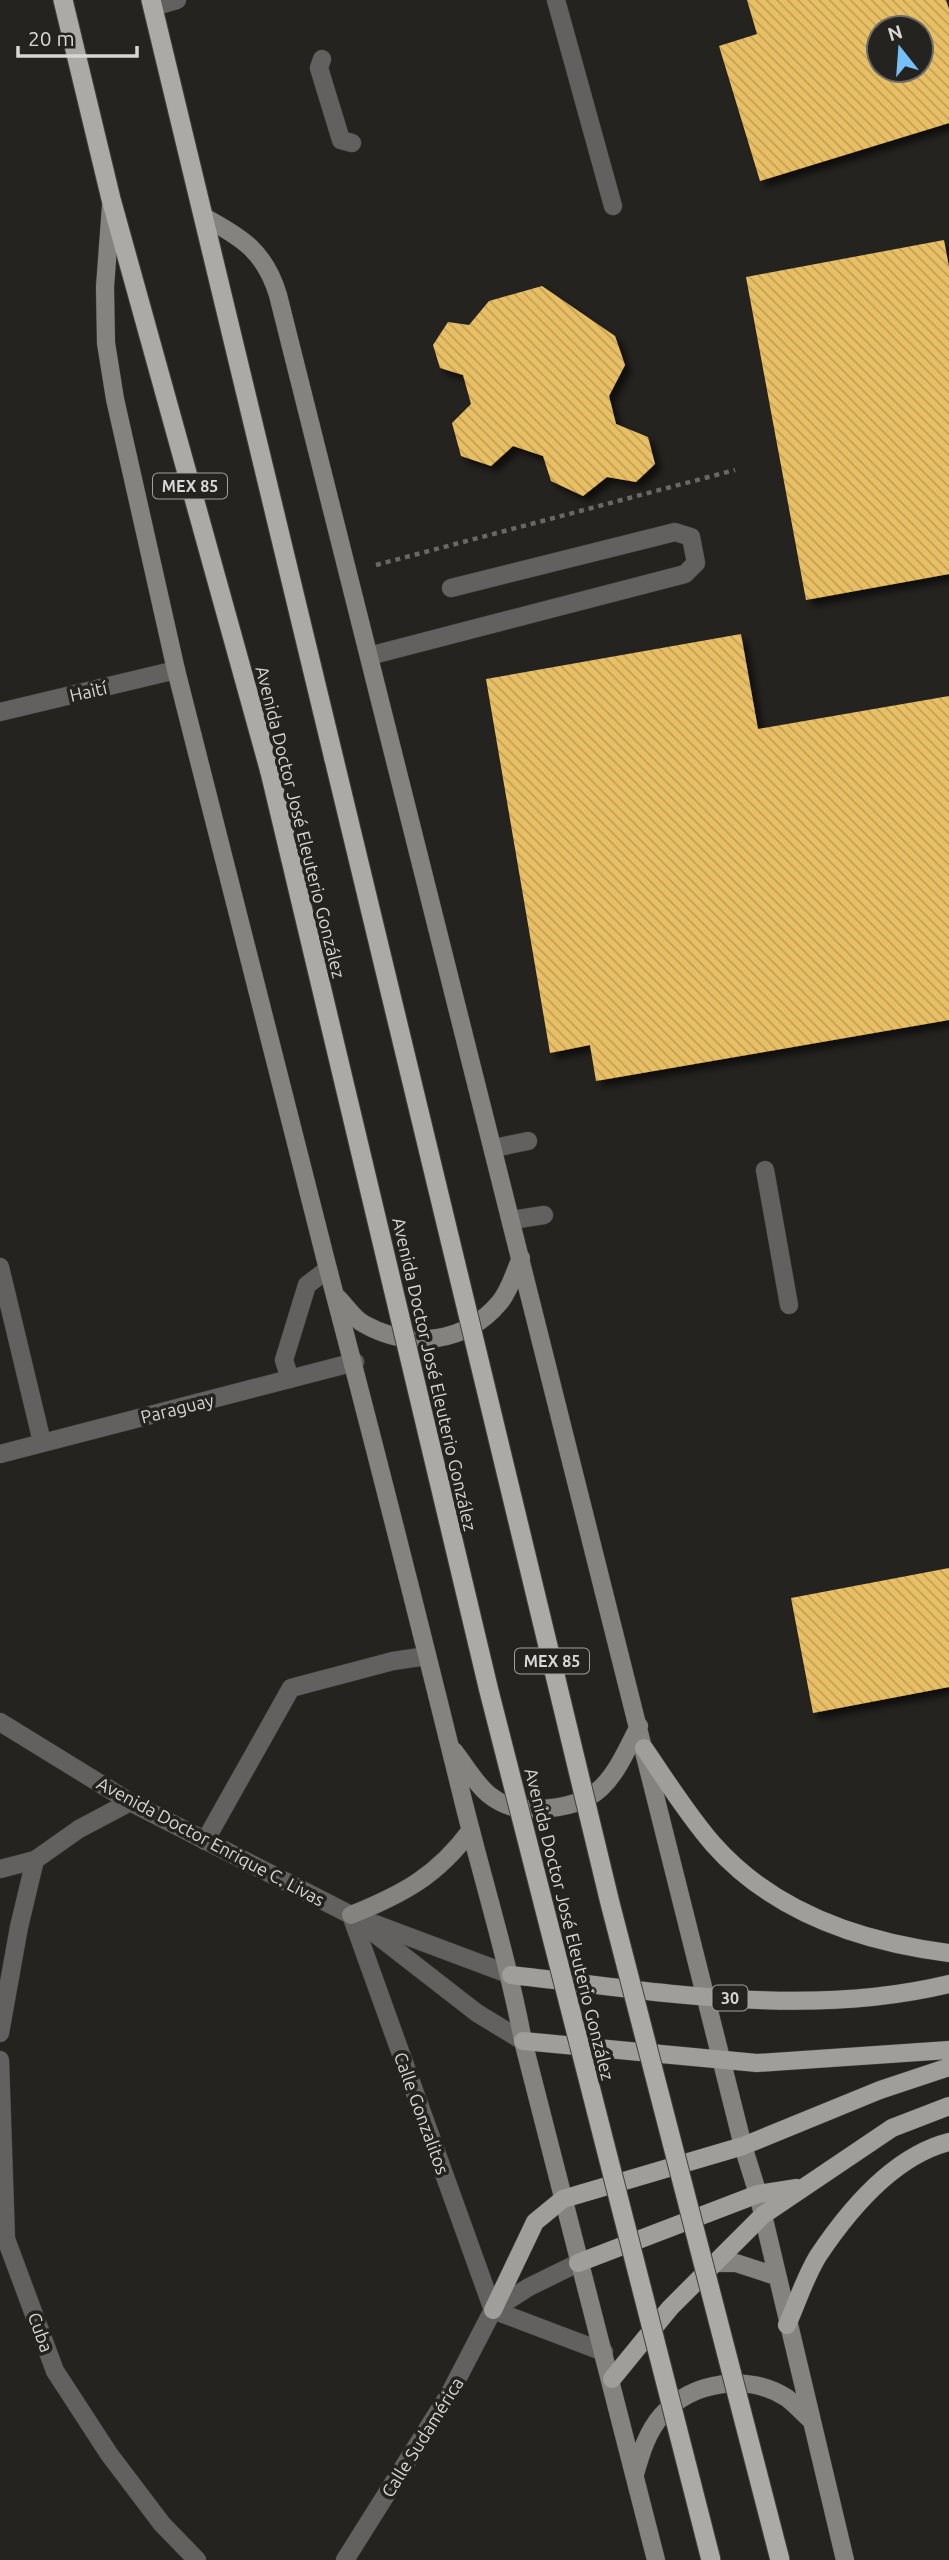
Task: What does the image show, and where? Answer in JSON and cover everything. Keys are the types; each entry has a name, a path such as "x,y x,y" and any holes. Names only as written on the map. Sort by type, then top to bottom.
{"highway":[{"name":"Avenida Doctor José Eleuterio González","path":"63,0 111,199 270,772 489,1691 710,2560"},
{"name":"MEX 85","path":"152,4 610,1903 780,2560"}],"main road":[{"name":"Avenida Doctor José Eleuterio González","path":"111,199 105,287 106,342 115,399 176,670 328,1269 355,1362 471,1830 511,1975 523,2041 578,2263 612,2379 656,2560"},
{"path":"204,217 230,231 261,256 275,285 743,2147 758,2194 845,2560"},
{"path":"335,1296 362,1323 397,1339 436,1340 472,1327 501,1301 521,1258"},
{"path":"450,1746 488,1794 516,1811 555,1809 588,1800 616,1772 639,1726"},
{"path":"644,1748 714,1845 755,1881 798,1909 851,1933 897,1946 949,1953"},
{"path":"351,1915 394,1898 421,1882 450,1859 471,1830"},
{"name":"30","path":"511,1975 767,2001 844,1999 914,1992 949,1983"},
{"path":"523,2041 758,2063 810,2062 949,2050"},
{"path":"493,2310 535,2222 563,2199 743,2147 880,2090 949,2067"},
{"path":"612,2379 712,2263 763,2215 892,2128 949,2106"},
{"path":"787,2325 817,2258 856,2208 897,2167 949,2143"},
{"path":"578,2263 758,2194 804,2186"},
{"path":"712,2263 736,2263 776,2276"},
{"path":"635,2474 644,2443 662,2414 689,2394 721,2384 755,2385 786,2397 811,2420"}],"street":[{"path":"152,4 177,0"},
{"path":"556,0 613,206"},
{"path":"322,59 319,68 341,140 352,143"},
{"path":"369,656 685,574 693,570 696,563 691,537 675,532 451,588"},
{"name":"Haití","path":"0,712 176,670"},
{"path":"494,1148 528,1141"},
{"path":"765,1170 789,1305"},
{"path":"512,1220 544,1214"},
{"path":"0,1268 42,1442"},
{"path":"290,1379 284,1360 307,1285 328,1269"},
{"name":"Paraguay","path":"0,1454 355,1362"},
{"path":"205,1841 290,1688 393,1661 428,1656"},
{"name":"Avenida Doctor Enrique C. Livas","path":"0,1722 130,1802 351,1915 511,1975"},
{"path":"0,1869 35,1860 79,1829 130,1802"},
{"path":"0,2033 19,1927 35,1860"},
{"name":"Avenida Doctor Enrique C. Livas","path":"351,1915 477,2013 523,2041"},
{"name":"Calle Gonzalitos","path":"351,1915 493,2310"},
{"name":"Cuba","path":"0,2060 3,2240 55,2371 109,2454 162,2524 197,2560"},
{"path":"493,2310 529,2287 578,2263"},
{"path":"493,2310 604,2352"},
{"name":"Calle Sudamérica","path":"345,2560 450,2393 493,2310"}],"path":[{"path":"348,572 734,470"}],"building":[{"path":"747,0 946,0 949,9 949,123 760,181 719,46 757,34"},
{"path":"944,240 949,267 949,574 806,600 746,277"},
{"path":"542,286 615,336 625,365 609,396 616,424 648,437 655,464 636,482 607,477 583,496 551,481 543,456 513,446 491,466 461,456 452,423 471,404 463,375 440,368 433,345 448,322 469,325 489,301"},
{"path":"741,634 758,729 949,696 949,1020 596,1081 590,1045 550,1053 486,679"},
{"path":"949,1568 949,1687 813,1713 791,1598"}]}
